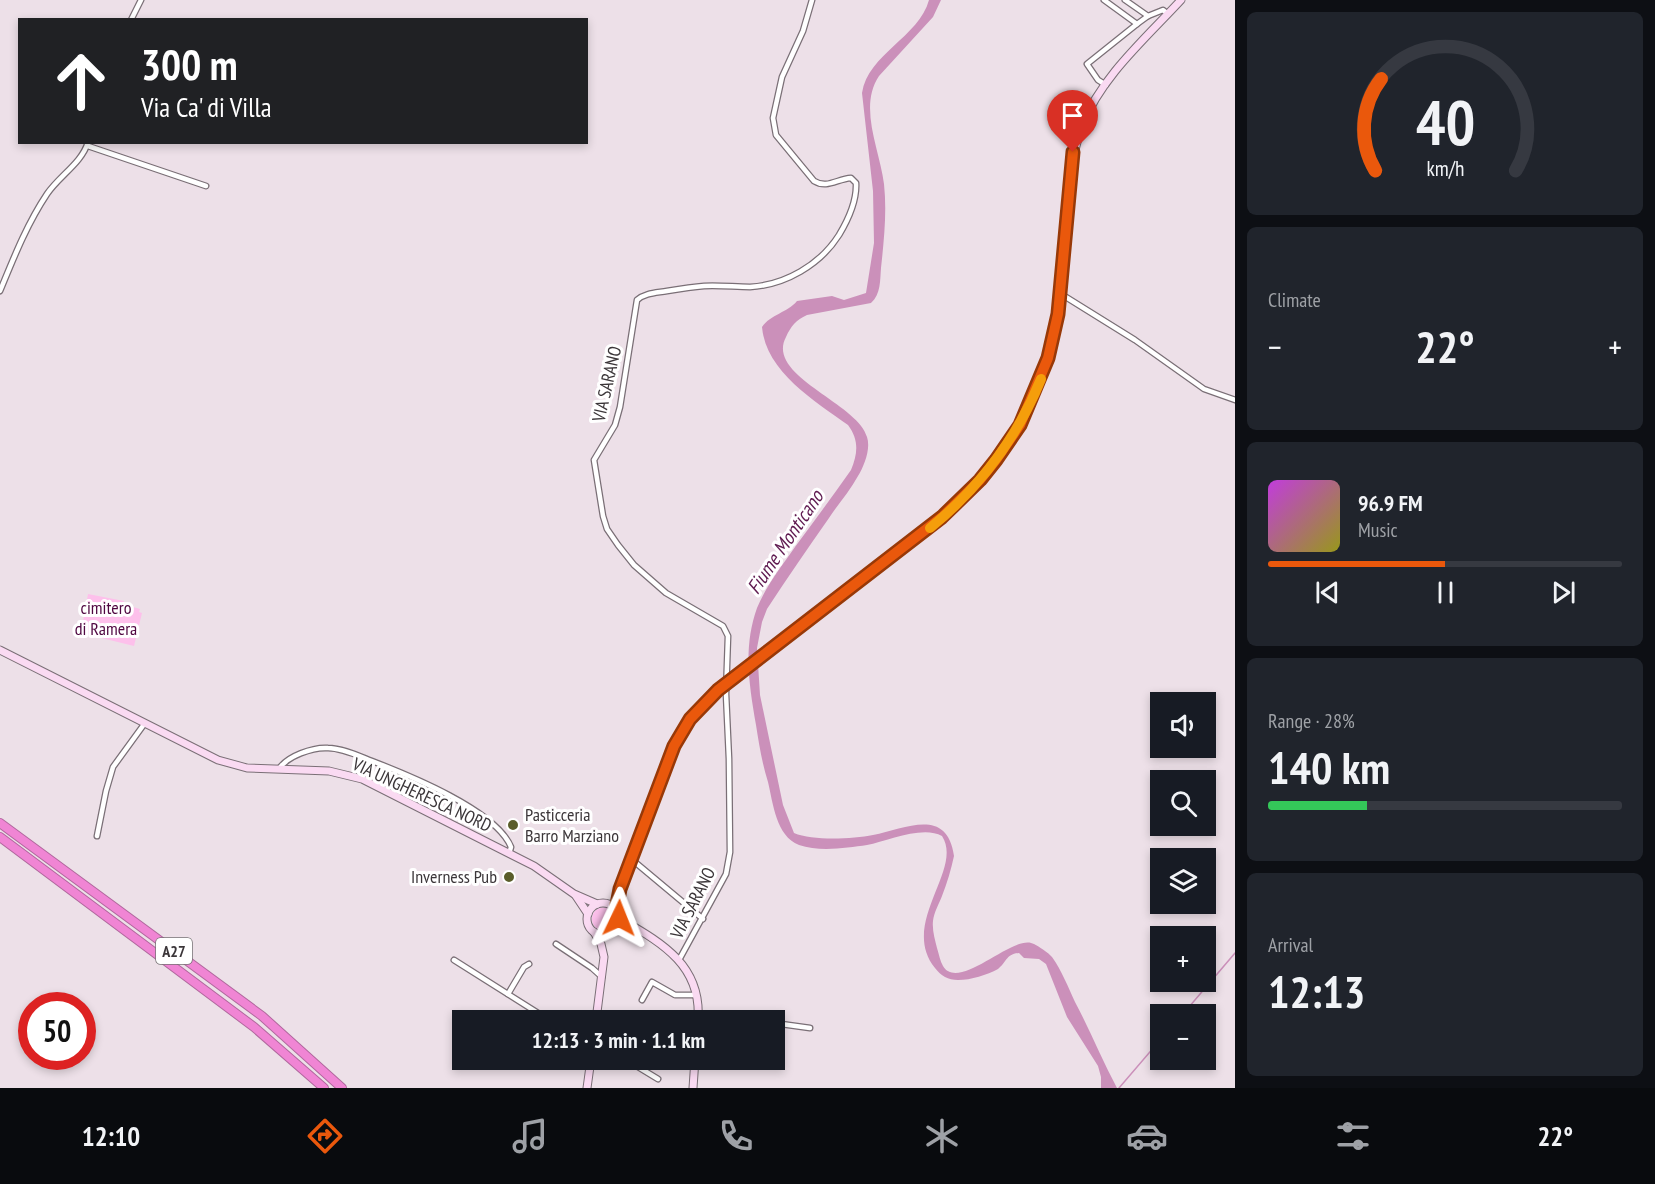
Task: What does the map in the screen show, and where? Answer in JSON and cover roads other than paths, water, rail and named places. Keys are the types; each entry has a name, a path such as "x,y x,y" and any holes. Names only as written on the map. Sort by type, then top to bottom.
{"highway":[{"name":"A27","path":"0,823 262,1016 342,1088"},
{"name":"A27","path":"0,837 254,1027 324,1088"}],"street":[{"path":"131,18 141,0"},
{"name":"VIA SARANO","path":"679,960 726,874 730,852 726,694 728,636 723,626 666,593 634,565 618,545 607,529 603,516 594,460 615,425 620,407 637,300 642,295 706,286 756,286 778,281 812,264 831,247 843,229 857,192 856,183 851,178 828,185 820,185 814,181 776,135 773,118 782,77 803,31 812,0"},
{"path":"1104,0 1137,24"},
{"path":"1125,0 1148,16"},
{"path":"697,1010 696,995 690,976 679,960 657,940 619,918 616,910 630,858 674,746 690,719 718,690 942,517 968,494 996,460 1020,425 1044,369 1058,314 1073,152 1089,109 1134,49 1181,0"},
{"path":"1106,85 1098,80 1087,64 1148,16 1163,10 1168,14"},
{"path":"0,291 25,231 49,192 88,144 206,186"},
{"path":"1060,294 1135,340 1203,389 1235,400"},
{"name":"VIA UNGHERESCA NORD","path":"0,650 218,760 247,768 329,771 362,779 540,870 574,894 601,904"},
{"path":"97,836 113,767 145,723"},
{"path":"279,769 291,758 324,747 364,758 441,790 478,813 507,839 511,847 509,854"},
{"path":"630,858 703,919"},
{"path":"597,1010 603,950 588,924 588,914 593,906 601,904 620,889"},
{"name":"VIA UNGHERESCA NORD","path":"574,894 588,914"},
{"path":"601,904 616,910"},
{"path":"594,932 604,934 612,931 619,918"},
{"path":"556,944 602,977"},
{"path":"454,960 533,1010"},
{"path":"508,994 524,967 529,964"},
{"path":"591,968 603,968"},
{"path":"642,1000 652,982 675,995 696,995"},
{"path":"785,1025 810,1028"},
{"path":"587,1088 589,1070"},
{"path":"643,1070 658,1079"},
{"path":"693,1088 694,1070"}],"waterway":[{"path":"1192,1004 1235,953"},
{"path":"1119,1088 1150,1052"}],"place":[{"name":"Pasticceria Barro Marziano","path":"513,825"},
{"name":"Inverness Pub","path":"509,877"}],"water label":[{"name":"Fiume Monticano","path":"785,542"}],"park label":[{"name":"cimitero di Ramera","path":"106,618"}]}
